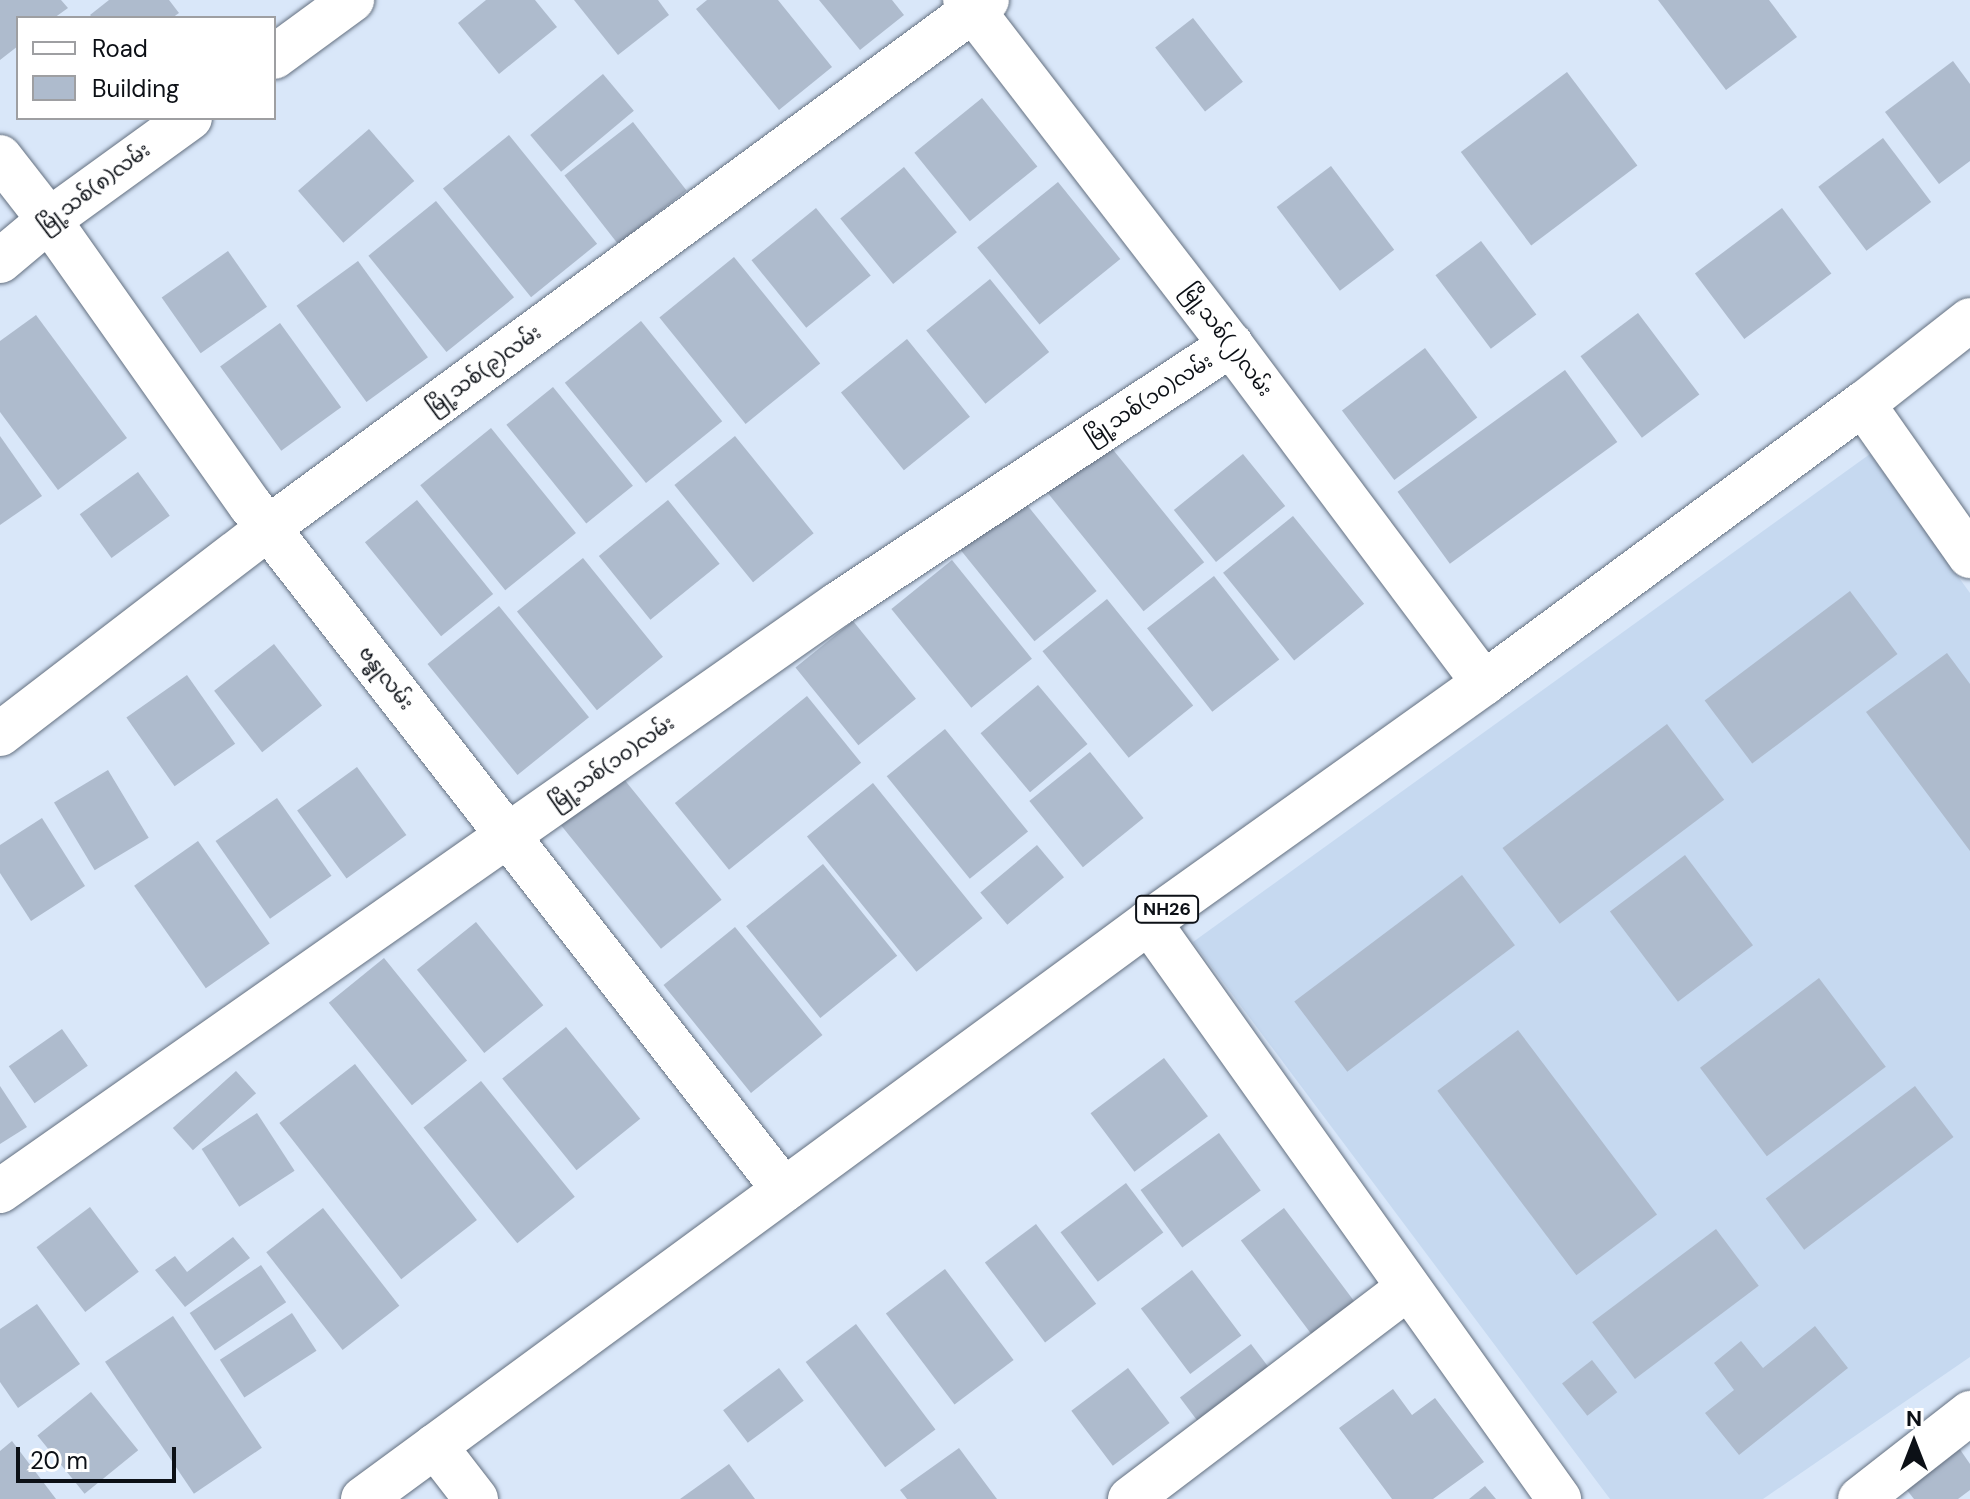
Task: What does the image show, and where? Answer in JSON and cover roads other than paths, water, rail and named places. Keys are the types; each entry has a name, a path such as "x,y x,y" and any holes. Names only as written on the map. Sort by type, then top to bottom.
{"main road":[{"path":"276,56 352,0"},
{"name":"မြို့သစ်(၂)လမ်း","path":"975,4 1484,683"},
{"name":"မြို့သစ်(၉)လမ်း","path":"0,734 268,528 975,4"},
{"name":"မြို့သစ်(၈)လမ်း","path":"0,261 49,220 187,120"},
{"name":"ဗန္ဓုလမ်း","path":"0,157 49,220 268,528 784,1190"},
{"name":"NH26","path":"363,1499 1149,922 1484,683 1863,404 1970,320"},
{"name":"မြို့သစ်(၁၀)လမ်း","path":"0,1191 838,604 1231,345"},
{"path":"1863,404 1970,556"},
{"path":"1149,922 1559,1499"},
{"path":"1130,1499 1407,1289"},
{"path":"1860,1499 1970,1413"},
{"path":"435,1446 476,1499"}]}
